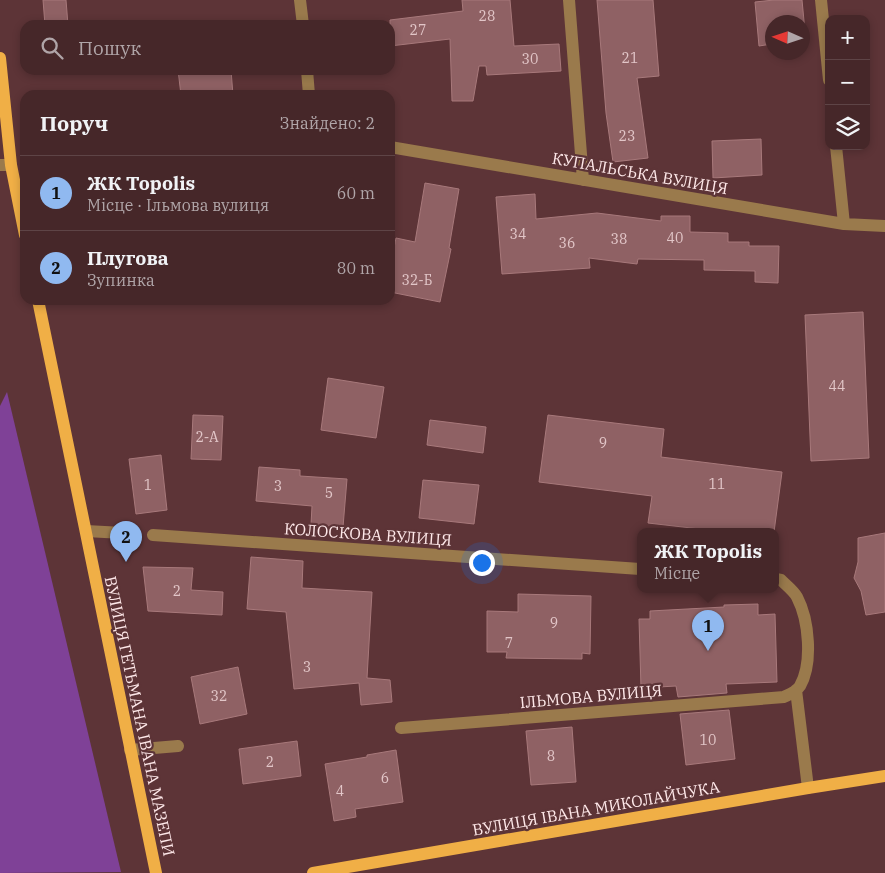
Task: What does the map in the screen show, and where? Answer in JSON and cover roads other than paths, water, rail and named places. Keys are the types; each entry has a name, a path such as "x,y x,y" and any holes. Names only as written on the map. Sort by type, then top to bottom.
{"main road":[{"path":"0,58 5,165 20,218"},
{"name":"ВУЛИЦЯ ГЕТЬМАНА ІВАНА МАЗЕПИ","path":"39,305 156,873"},
{"name":"ВУЛИЦЯ ІВАНА МИКОЛАЙЧУКА","path":"314,873 885,776"}],"street":[{"path":"300,0 302,20"},
{"path":"569,0 583,180"},
{"path":"820,0 827,60"},
{"path":"307,75 309,90"},
{"name":"КУПАЛЬСЬКА ВУЛИЦЯ","path":"395,148 844,224 885,226"},
{"path":"836,150 844,224"},
{"path":"86,530 123,532"},
{"name":"КОЛОСКОВА ВУЛИЦЯ","path":"153,535 637,569"},
{"path":"779,580 796,596 804,615 808,643 805,668 800,686 796,690 808,788"},
{"name":"ІЛЬМОВА ВУЛИЦЯ","path":"400,728 784,697 796,690"},
{"path":"130,750 178,746"}],"place":[{"name":"Плугова","path":"126,562"},
{"name":"ЖК Topolis","path":"708,651"}]}
